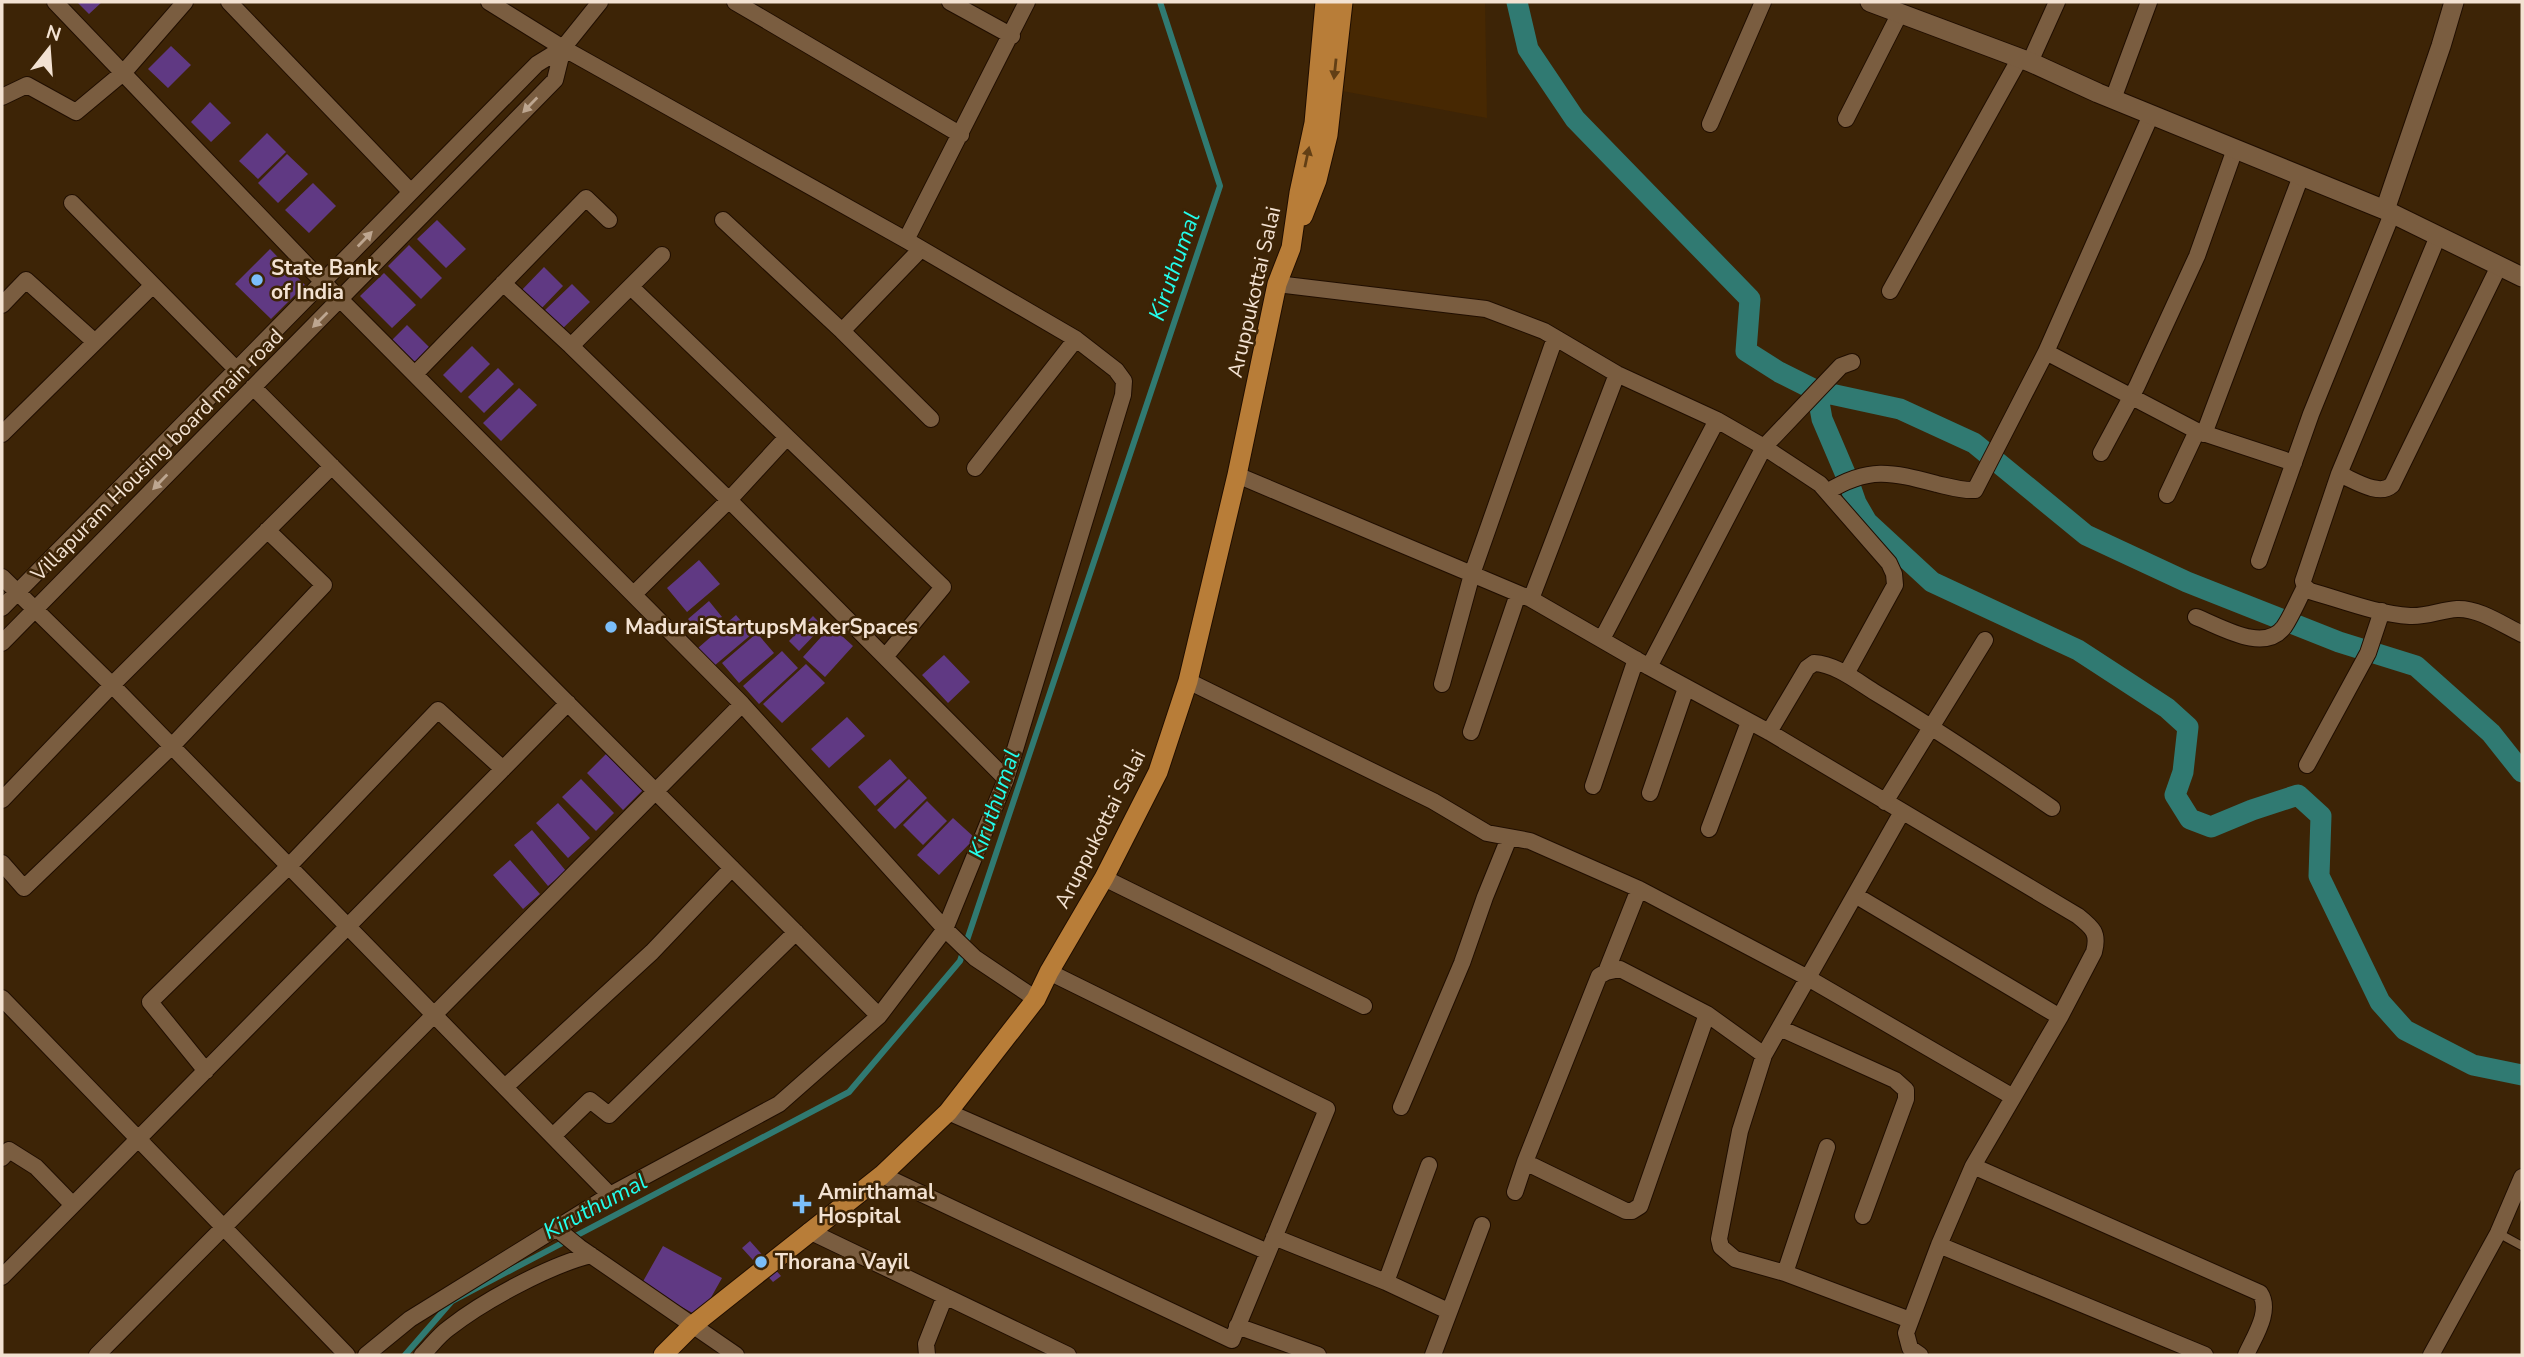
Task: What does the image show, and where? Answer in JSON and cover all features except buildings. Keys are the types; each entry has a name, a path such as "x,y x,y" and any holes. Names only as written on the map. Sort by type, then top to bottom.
{"main road":[{"name":"Aruppukottai Salai","path":"663,1355 693,1325 882,1175 948,1112 1036,999 1104,878 1158,772 1188,681 1237,475 1277,284 1291,248 1314,123 1325,2"},
{"path":"1291,248 1317,180 1328,135 1343,2"}],"street":[{"path":"55,2 324,282 743,704 950,934 975,958 1036,999"},
{"path":"2,97 27,85 76,112 124,72 185,2"},
{"path":"229,2 411,192"},
{"path":"366,1355 410,1319 561,1232 610,1195 779,1104 879,1016 950,934 1006,779 1123,395 1124,381 1116,370 1076,339 564,48 489,2"},
{"name":"Villapuram Housing board main road","path":"2,608 537,64 564,48 600,2"},
{"path":"735,2 961,135"},
{"path":"950,2 1012,36"},
{"path":"906,240 1027,2"},
{"path":"1710,124 1763,2"},
{"path":"1870,2 2025,60 2151,115 2389,212 2522,277"},
{"path":"1890,291 2057,2"},
{"path":"2113,99 2147,2"},
{"path":"2259,561 2311,414 2389,212 2454,2"},
{"path":"1846,119 1900,13"},
{"name":"Villapuram Housing board main road","path":"2,643 555,80 564,48"},
{"path":"1834,488 1865,474 1903,475 1972,491 1977,488 2046,352 2151,115"},
{"path":"2101,453 2131,398 2197,256 2235,149"},
{"path":"2167,495 2200,433 2301,176"},
{"path":"416,373 586,198 609,220"},
{"path":"72,203 236,369"},
{"path":"723,220 931,419"},
{"path":"2196,617 2261,640 2269,639 2284,627 2305,587 2304,575 2339,474 2438,236"},
{"path":"842,331 921,249"},
{"path":"571,346 662,255"},
{"path":"2339,474 2378,489 2388,489 2392,485 2499,266"},
{"path":"2,305 26,280 95,342"},
{"path":"503,283 729,500 1006,779"},
{"path":"1277,284 1486,309 1555,338 1617,374 1717,420 1820,484 1834,488 1889,564 1895,585 1846,674"},
{"path":"2,434 153,285"},
{"path":"631,288 943,587 885,657"},
{"path":"1442,684 1472,574 1555,338"},
{"path":"975,468 1076,339"},
{"path":"2046,352 2200,433 2294,463"},
{"path":"1593,786 1642,663 1764,447 1842,366 1852,362"},
{"path":"1471,732 1524,596 1617,374"},
{"path":"253,387 879,1016"},
{"path":"1602,639 1717,420"},
{"path":"634,594 729,500 787,437"},
{"path":"2,800 111,685 332,466"},
{"path":"1237,475 1524,596 1769,732 2078,916 2091,927 2097,940 2094,952 2060,1017 1973,1166 1939,1245 1906,1333 1910,1348 1920,1355"},
{"path":"2,863 24,888 172,746 324,585 267,530"},
{"path":"2,577 172,746 610,1195"},
{"path":"2305,587 2310,591 2382,611 2423,616 2458,609 2469,610 2522,634"},
{"path":"2307,765 2368,653 2382,611"},
{"path":"1885,802 1984,640"},
{"path":"1769,732 1807,668 1814,663 1829,666 1931,726 2052,808"},
{"path":"1188,681 1433,801 1487,833 1530,841 1639,889 1808,978 2013,1097"},
{"path":"1650,793 1686,688"},
{"path":"2,1277 568,703"},
{"path":"97,1355 743,704"},
{"path":"206,1070 150,1002 289,866 438,710 503,769"},
{"path":"1709,829 1749,722"},
{"path":"1902,812 1764,1055 1740,1131 1719,1240 1721,1247 1735,1259 1785,1273 1910,1320"},
{"path":"1401,1107 1462,962 1509,838"},
{"path":"505,1087 652,952 732,868"},
{"path":"1104,878 1364,1006"},
{"path":"1606,972 1639,889"},
{"path":"1855,895 2060,1017"},
{"path":"553,1136 590,1100 609,1115 796,932"},
{"path":"1515,1192 1593,989 1600,976 1606,972 1620,969 1707,1014 1764,1055"},
{"path":"882,1175 1231,1340 1327,1109 1049,972"},
{"path":"2,998 347,1355"},
{"path":"1525,1162 1626,1211 1636,1210 1640,1206 1707,1014"},
{"path":"1780,1028 1895,1080 1906,1090 1906,1099 1864,1216"},
{"path":"948,1112 1271,1244 1386,1282 1448,1311"},
{"path":"1785,1273 1827,1147"},
{"path":"2,1158 9,1150 36,1167 73,1205"},
{"path":"1386,1282 1429,1165"},
{"path":"1973,1166 2260,1293 2265,1301 2264,1311 2246,1355"},
{"path":"2431,1355 2498,1233 2522,1177"},
{"path":"1433,1355 1482,1225"},
{"path":"809,1231 1068,1355"},
{"path":"561,1232 736,1355"},
{"path":"1939,1245 2205,1355"},
{"path":"422,1355 447,1329 477,1308 585,1251"},
{"path":"927,1355 926,1344 945,1296"},
{"path":"1237,1326 1318,1355"}],"lane":[{"path":"2498,1233 2522,1247"}],"shaded area":[{"path":"1345,2 1485,2 1487,118 1337,90"}],"waterway":[{"name":"Kiruthumal","path":"405,1355 452,1301 849,1092 960,961 1220,186 1160,2"},
{"path":"1517,2 1528,49 1575,119 1750,299 1746,351 1817,391 1822,419 1856,503 1867,522 1932,582 2078,650 2167,708 2188,727 2183,772 2175,795 2190,819 2211,827 2298,795 2321,816 2319,876 2380,1002 2405,1030 2473,1065 2522,1075"},
{"path":"1817,391 1900,409 1974,443 2086,535 2187,582 2339,642 2416,666 2491,733 2522,772"}],"place":[{"name":"State Bank of India","path":"257,280"},
{"name":"MaduraiStartupsMakerSpaces","path":"611,627"},
{"name":"Amirthamal Hospital","path":"802,1204"},
{"name":"Thorana Vayil","path":"761,1262"}]}
